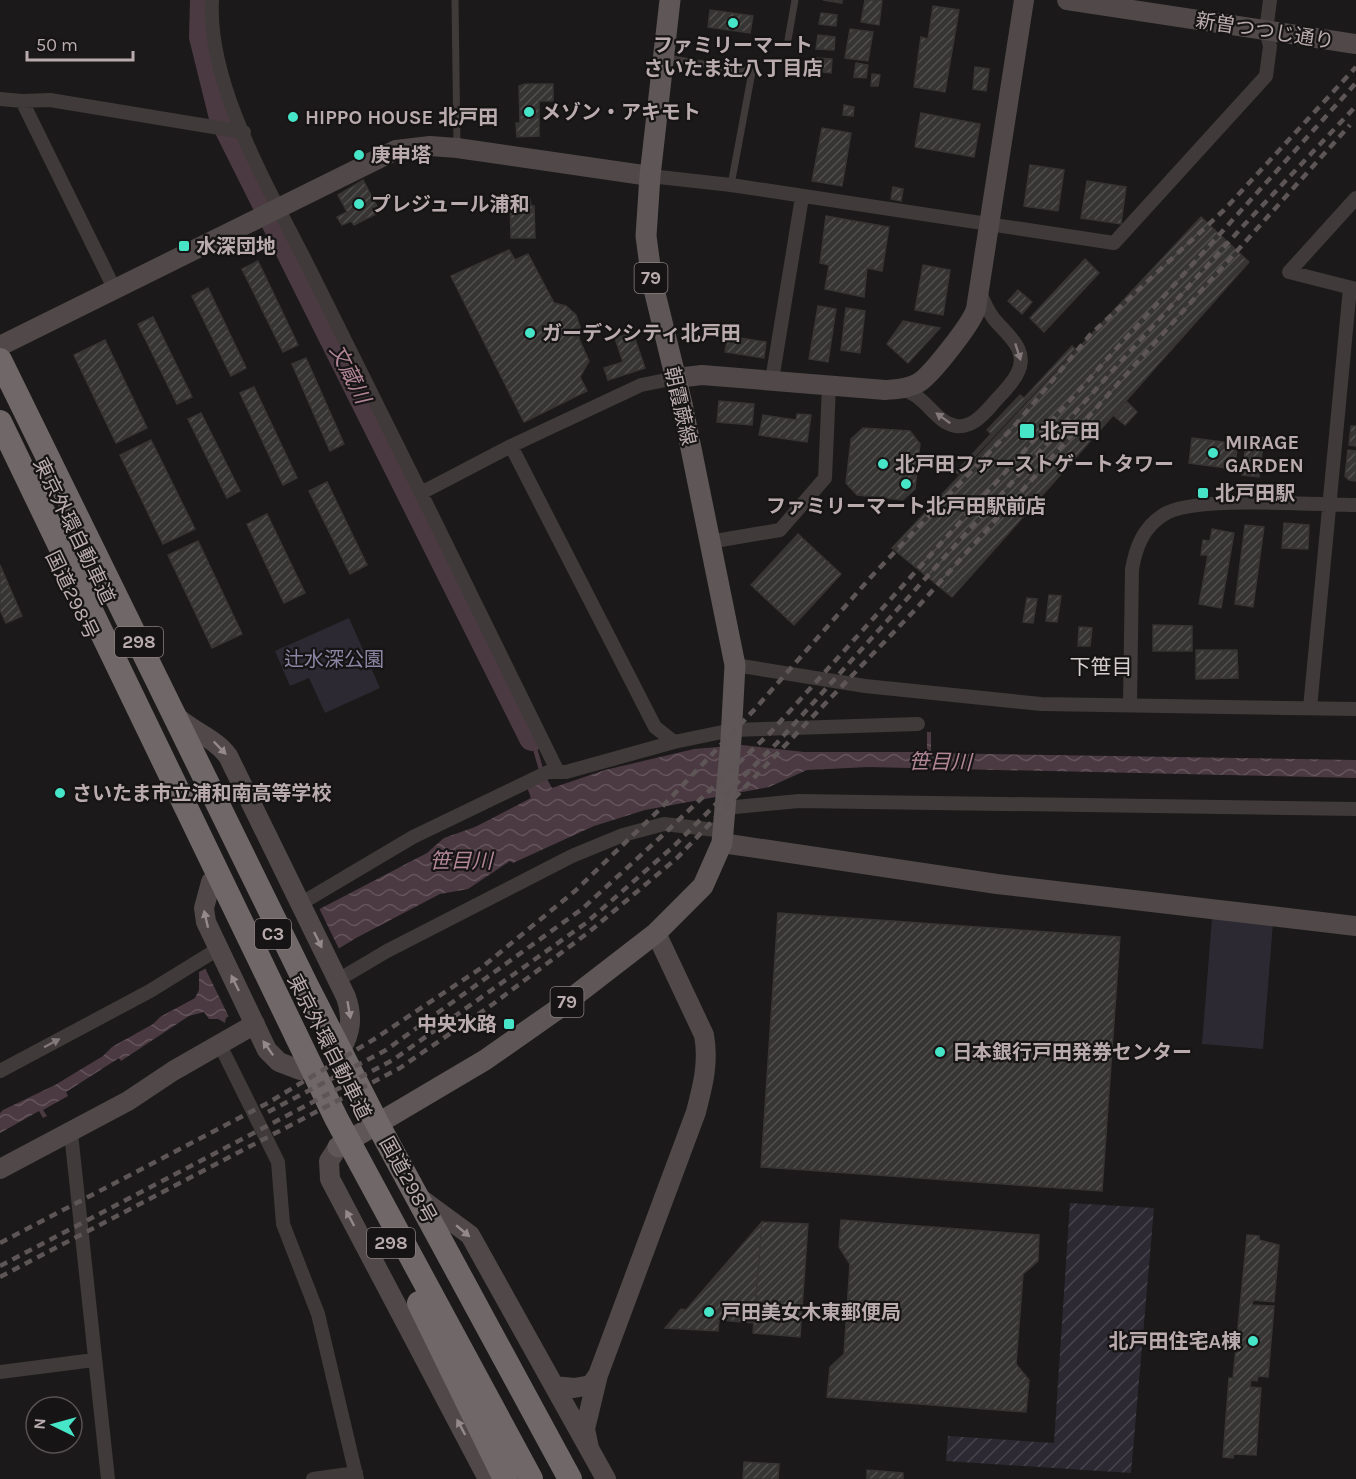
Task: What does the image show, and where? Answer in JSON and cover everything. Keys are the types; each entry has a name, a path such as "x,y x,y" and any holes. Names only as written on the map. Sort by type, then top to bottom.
{"highway":[{"name":"国道298号","path":"0,360 276,924 377,1124 570,1479"},
{"name":"東京外環自動車道","path":"0,383 324,1039 424,1234 558,1479"},
{"name":"東京外環自動車道","path":"0,422 336,1118 531,1479"},
{"name":"国道298号","path":"0,448 211,882 227,948 258,1013 300,1070 338,1147 519,1479"},
{"path":"336,1118 443,1355 505,1479"},
{"path":"424,1234 581,1479"}],"main road":[{"name":"朝霞蕨線","path":"670,0 650,176 646,236 735,666 732,735"},
{"name":"79","path":"338,1147 484,1060 555,1011 656,933 703,886 723,837 732,735"}],"street":[{"path":"212,0 211,17 216,52 228,96 244,132 272,210 421,493 558,772"},
{"path":"897,389 915,385 925,378 974,315 1024,0"},
{"name":"新曽つつじ通り","path":"1067,0 1356,44"},
{"path":"0,346 396,150 430,146 731,185 1107,243 1117,242 1263,80 1270,46 1266,31 1270,0"},
{"path":"0,99 50,100 244,132"},
{"path":"22,101 114,288"},
{"path":"772,380 802,197"},
{"path":"1311,708 1328,505 1353,288 1288,272 1356,198"},
{"path":"421,493 512,446 641,385 676,378 702,375 829,386 897,389 915,393 951,424 958,426 976,420 1010,383 1020,367 1021,354 988,310 978,290"},
{"path":"962,333 980,322 990,321 998,324"},
{"path":"709,542 780,530 825,478 829,386"},
{"path":"512,446 655,727 674,742"},
{"path":"1130,704 1132,569 1136,550 1144,533 1155,521 1176,508 1190,505 1356,506"},
{"path":"735,666 866,686 1041,704 1356,709"},
{"path":"174,715 189,729 219,744 228,756 350,1010 348,1039 340,1051"},
{"path":"302,907 413,837 548,772 558,772 674,742 732,735 918,724"},
{"path":"725,802 799,801 1356,809"},
{"path":"335,975 387,951 561,861 623,835 664,824 723,837 997,884 1356,926"},
{"path":"589,1448 585,1429 598,1375 696,1112 705,1075 707,1051 704,1035 656,933"},
{"path":"0,1071 150,992 227,948"},
{"path":"0,1169 128,1101 219,1043 258,1013"},
{"path":"219,1043 278,1162 283,1224 318,1314 356,1476 313,1479"},
{"path":"71,1132 108,1479"},
{"path":"338,1147 328,1161 330,1179 488,1479"},
{"path":"416,1196 470,1235 606,1479"},
{"path":"0,1372 94,1360"},
{"path":"554,1386 574,1388 591,1385 598,1375"}],"lane":[{"path":"455,0 457,148"},
{"path":"788,40 795,0"},
{"path":"663,58 752,72 731,185"}],"green space":[{"name":"辻水深公園","path":"349,618 380,688 325,713 309,678 290,686 275,651"},
{"path":"1212,918 1273,923 1263,1049 1202,1044"},
{"path":"1070,1203 1154,1208 1131,1473 946,1461 948,1436 1054,1443"}],"water":[{"name":"笹目川","path":"927,732 931,732 931,753 1356,760 1356,778 868,767 807,770 769,787 645,810 594,826 513,863 510,861 468,889 440,894 356,938 226,1018 225,1023 218,1019 209,1019 204,1012 189,1016 121,1061 119,1058 66,1092 68,1096 43,1110 47,1116 43,1118 39,1111 0,1133 0,1113 3,1110 55,1085 103,1056 112,1047 153,1024 160,1017 195,998 199,990 199,972 427,853 444,838 475,827 531,798 527,787 547,779 552,788 605,770 694,749 742,745 804,752 927,752"}],"pier":[{"path":"318,906 341,953 230,1019 204,966"}],"building":[{"path":"823,0 842,0 842,3"},
{"path":"865,0 882,0 879,25 861,22"},
{"path":"933,6 959,10 945,92 914,87 921,37 928,39"},
{"path":"710,10 753,16 750,33 708,27"},
{"path":"821,13 837,15 836,26 819,24"},
{"path":"850,29 873,32 868,61 845,58"},
{"path":"818,35 835,37 834,50 816,49"},
{"path":"816,58 832,59 831,73 815,71"},
{"path":"856,63 868,65 866,78 854,77"},
{"path":"975,67 989,69 986,91 973,89"},
{"path":"872,74 880,75 878,86 871,86"},
{"name":"メゾン・アキモト","path":"553,84 553,101 539,101 539,136 517,137 516,123 520,123 519,86"},
{"path":"844,105 854,107 853,116 843,115"},
{"path":"921,113 980,124 974,157 915,147"},
{"path":"822,128 851,133 842,186 812,181"},
{"path":"1030,165 1064,170 1058,211 1024,206"},
{"name":"プレジュール浦和","path":"363,180 380,212 354,225 351,221 342,225 337,217 347,212 338,195"},
{"path":"1087,181 1126,187 1121,224 1081,218"},
{"path":"893,187 903,189 901,201 891,199"},
{"path":"510,198 530,198 531,206 534,206 535,238 511,238"},
{"path":"826,216 889,227 882,271 867,268 864,297 825,289 829,265 820,263"},
{"path":"1201,217 1249,262 952,597 892,548"},
{"name":"ガーデンシティ北戸田","path":"509,250 515,260 528,254 554,303 566,306 576,315 580,327 579,339 589,361 580,377 587,391 524,422 451,276"},
{"path":"1085,259 1099,273 1044,332 1030,318"},
{"path":"258,261 298,345 283,352 242,269"},
{"path":"923,265 950,270 943,315 915,310"},
{"path":"208,288 246,368 231,376 192,296"},
{"path":"1018,290 1032,302 1022,314 1008,301"},
{"path":"818,306 836,309 828,362 809,359"},
{"path":"846,308 865,311 860,353 841,350"},
{"path":"153,317 192,397 177,404 138,324"},
{"path":"903,321 940,328 908,363 887,344"},
{"path":"633,333 645,368 608,380 604,368 623,362 615,338"},
{"path":"728,336 766,342 764,358 725,352"},
{"path":"105,340 147,428 116,443 74,355"},
{"path":"1072,346 1075,349 958,474 956,472 991,434 987,430 1020,395 1024,398"},
{"path":"306,358 344,444 330,451 292,364"},
{"path":"254,387 297,478 283,485 240,393"},
{"path":"719,401 754,404 752,425 717,422"},
{"path":"1127,402 1137,412 1125,425 1114,416"},
{"path":"201,413 240,491 227,498 188,419"},
{"path":"797,414 811,415 807,442 759,435 763,415 796,420"},
{"path":"1351,426 1356,426 1356,446 1349,445"},
{"name":"北戸田ファーストゲートタワー","path":"863,428 910,431 920,444 915,489 903,500 857,495 846,483 851,439"},
{"path":"1247,436 1264,438 1259,477 1242,475"},
{"name":"MIRAGE GARDEN","path":"1192,438 1238,444 1234,469 1189,463"},
{"path":"151,440 195,529 163,544 120,455"},
{"path":"1348,450 1356,451 1356,481 1349,480 1345,476"},
{"path":"327,482 367,565 350,574 309,491"},
{"path":"267,514 305,593 284,603 247,524"},
{"path":"1284,523 1309,525 1308,549 1282,548"},
{"path":"1245,525 1264,527 1253,607 1235,604"},
{"path":"1212,529 1234,533 1221,608 1199,604 1208,555 1201,555 1203,540 1210,541"},
{"path":"798,534 841,574 794,625 751,585"},
{"path":"198,541 242,634 212,648 168,555"},
{"path":"0,565 22,616 6,623 0,610"},
{"path":"1049,595 1061,596 1057,622 1046,621"},
{"path":"1027,598 1037,599 1033,623 1023,622"},
{"path":"1153,625 1192,626 1192,651 1153,651"},
{"path":"1079,627 1092,628 1090,646 1078,646"},
{"path":"1196,650 1237,650 1238,678 1196,679"},
{"name":"日本銀行戸田発券センター","path":"778,913 1120,937 1102,1191 761,1167"},
{"path":"841,1220 1039,1235 1038,1261 1023,1274 1016,1364 1029,1380 1026,1412 827,1397 830,1367 844,1354 850,1264 839,1247"},
{"path":"762,1222 754,1323 719,1320 718,1331 665,1328 681,1309 686,1310"},
{"path":"762,1222 808,1224 800,1337 753,1333"},
{"name":"北戸田住宅A棟","path":"1247,1235 1259,1236 1259,1240 1279,1245 1274,1302 1253,1300 1252,1305 1274,1306 1268,1377 1258,1376 1257,1381 1251,1380 1250,1387 1261,1388 1256,1455 1234,1454 1233,1458 1223,1457 1229,1378 1233,1378"},
{"path":"744,1462 779,1464 778,1479 743,1479"},
{"path":"867,1470 903,1473 903,1479 867,1479"}],"waterway":[{"name":"文蔵川","path":"203,0 202,37 222,118 532,738"},
{"path":"532,738 542,773"}],"railway":[{"path":"0,1243 266,1104 376,1038 481,968 575,891 659,810 755,709 870,578 1017,423 1090,335 1224,210 1356,67"},
{"path":"268,1112 386,1050 582,909 664,834 770,733 1356,83"},
{"path":"0,1266 393,1060 586,923 675,845 777,743 1244,225 1356,106"},
{"path":"0,1277 400,1068 493,1004 589,932 677,858 914,611 1350,125"}],"place":[{"name":"ファミリーマート さいたま辻八丁目店","path":"733,23"},
{"name":"メゾン・アキモト","path":"529,112"},
{"name":"HIPPO HOUSE 北戸田","path":"293,117"},
{"name":"庚申塔","path":"359,155"},
{"name":"プレジュール浦和","path":"359,204"},
{"name":"水深団地","path":"184,246"},
{"name":"ガーデンシティ北戸田","path":"530,333"},
{"name":"北戸田","path":"1027,431"},
{"name":"MIRAGE GARDEN","path":"1213,453"},
{"name":"北戸田ファーストゲートタワー","path":"883,464"},
{"name":"ファミリーマート北戸田駅前店","path":"906,484"},
{"name":"北戸田駅","path":"1203,493"},
{"name":"さいたま市立浦和南高等学校","path":"60,793"},
{"name":"中央水路","path":"509,1024"},
{"name":"日本銀行戸田発券センター","path":"940,1052"},
{"name":"戸田美女木東郵便局","path":"709,1312"},
{"name":"北戸田住宅A棟","path":"1253,1341"}],"district":[{"name":"下笹目","path":"1101,667"}]}
